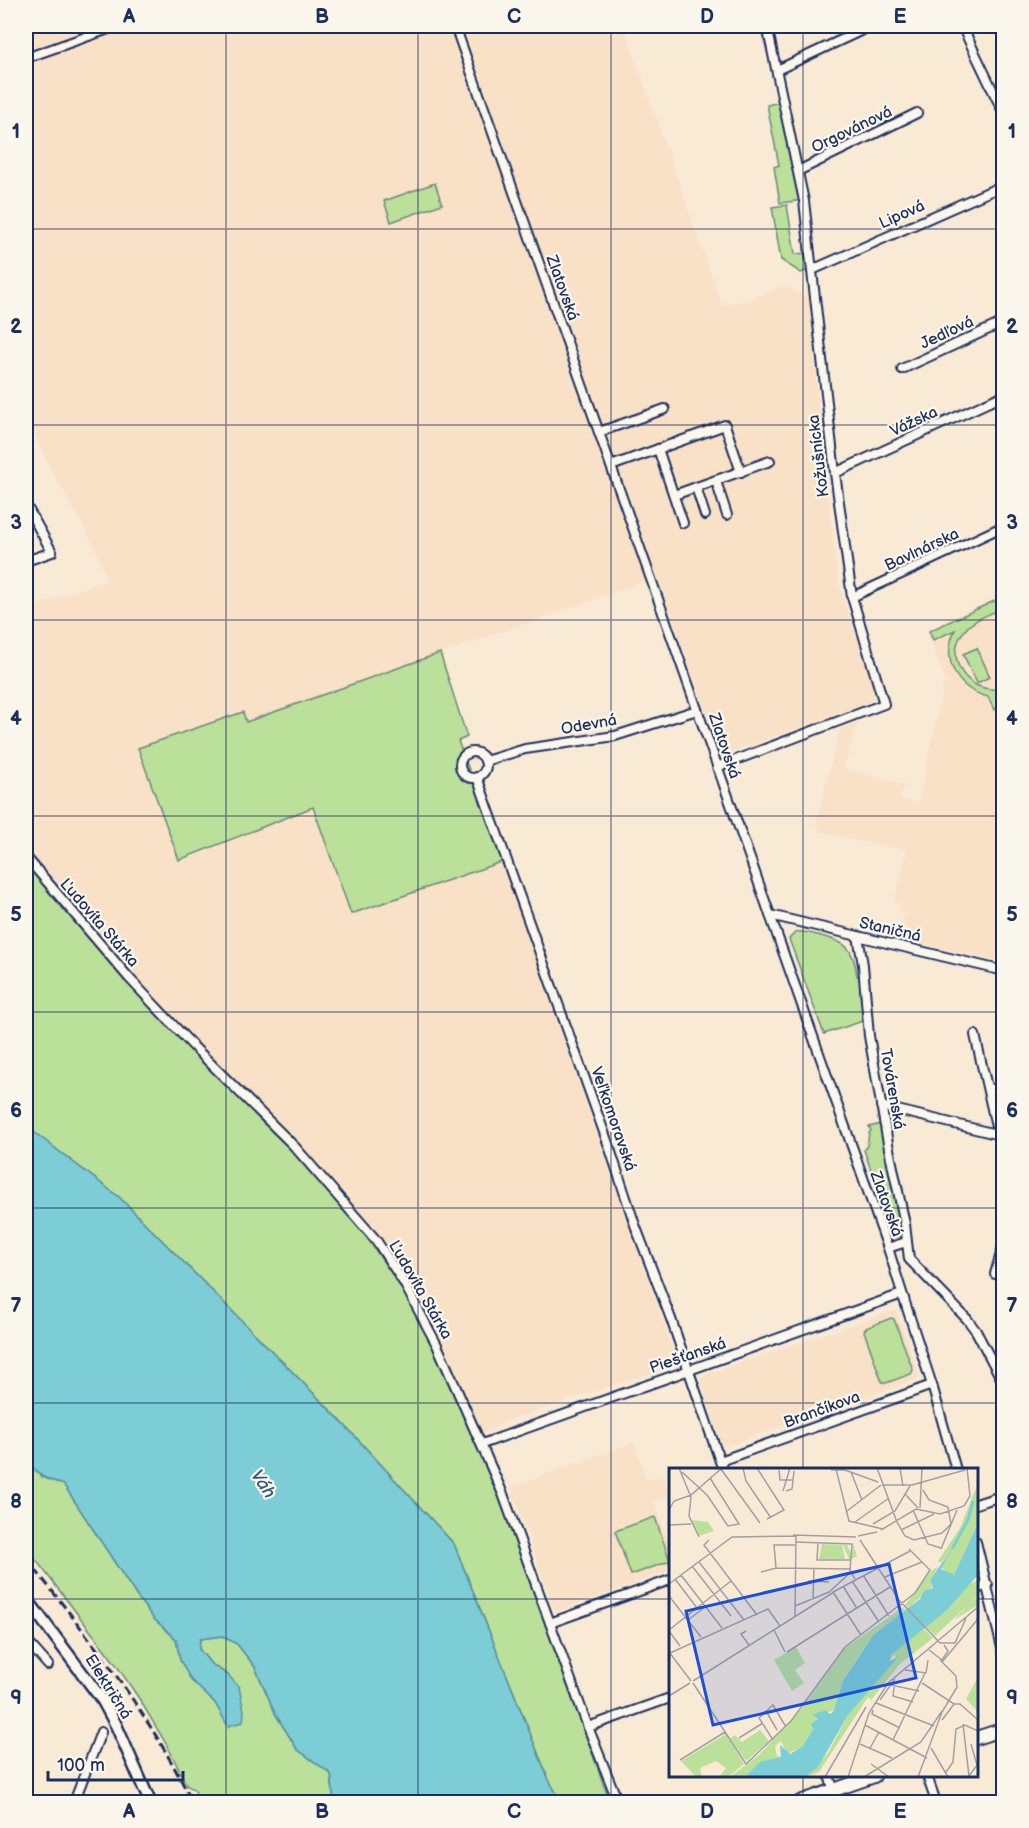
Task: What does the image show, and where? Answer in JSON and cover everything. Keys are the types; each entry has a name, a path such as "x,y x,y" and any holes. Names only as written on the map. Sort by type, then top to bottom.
{"main road":[{"name":"Električná","path":"26,1598 83,1672 106,1707 150,1803"},
{"path":"978,1737 1004,1729"},
{"path":"800,1803 871,1777"}],"street":[{"path":"26,58 117,26"},
{"name":"Zlatovská","path":"455,26 888,1248 904,1299 902,1294"},
{"name":"Kožušnícka","path":"717,767 884,704 852,597 798,171 767,26"},
{"path":"777,70 871,26"},
{"path":"962,26 1004,114"},
{"name":"Orgovánová","path":"798,171 917,113"},
{"name":"Lipová","path":"812,270 1004,185"},
{"name":"Jedľová","path":"902,369 1004,322"},
{"name":"Vážska","path":"835,473 1004,395"},
{"path":"599,432 665,409"},
{"path":"611,466 726,425 741,472"},
{"path":"658,449 683,523"},
{"path":"674,495 770,462"},
{"path":"716,481 727,515"},
{"path":"696,487 705,515"},
{"path":"26,505 52,552 26,561"},
{"name":"Bavlnárska","path":"852,597 1004,526"},
{"name":"Odevná","path":"485,761 525,749 615,736 697,710"},
{"path":"468,753 476,753 485,761 485,769 477,777 469,777 462,773 460,765 462,758 468,753"},
{"name":"Veľkomoravská","path":"477,777 722,1468"},
{"name":"Ľudovíta Stárka","path":"26,857 78,921 129,978 194,1047 294,1146 376,1240 413,1298 482,1444 520,1538 618,1803"},
{"name":"Staničná","path":"770,915 1004,971"},
{"name":"Továrenská","path":"858,936 863,964 869,1036 905,1224 909,1259 967,1319 976,1331 1004,1384"},
{"path":"881,1106 1001,1136 975,1035"},
{"path":"988,1088 1004,1092"},
{"path":"888,1248 903,1243 907,1244"},
{"path":"995,1274 1004,1243"},
{"name":"Zlatovská","path":"902,1294 932,1385 955,1468"},
{"name":"Piešťanská","path":"482,1444 902,1294"},
{"name":"Brančíkova","path":"720,1461 932,1385"},
{"path":"978,1503 1004,1495"},
{"path":"978,1549 1004,1656"},
{"path":"550,1623 669,1580"},
{"path":"978,1588 988,1585"},
{"path":"26,1640 48,1665"},
{"path":"588,1727 669,1698"},
{"path":"74,1803 101,1732"},
{"path":"829,1777 834,1790"},
{"path":"927,1777 936,1803"}],"shaded area":[{"path":"26,26 624,26 722,305 747,300 784,286 810,299 817,394 837,573 843,599 873,685 873,697 868,703 726,754 721,752 656,575 641,583 246,722 243,712 138,748 313,807 351,914 504,861 543,973 541,975 678,1364 504,1422 473,1437 436,1351 401,1287 346,1208 302,1160 177,1036 91,941 26,864 26,609 107,580 94,545 45,459 26,412"},
{"path":"1003,595 1003,963 899,938 904,914 898,912 900,903 894,902 907,851 819,832 820,827 816,825 840,728 860,721 856,726 844,769 904,784 900,799 918,804 946,683 927,630"},
{"path":"896,1310 920,1378 723,1447 702,1385 701,1379 707,1374"},
{"path":"634,1442 647,1480 663,1475 669,1492 669,1495 654,1501 669,1544 669,1571 555,1612 511,1487"}],"green space":[{"path":"784,101 804,200 780,203 774,167 779,165 767,105"},
{"path":"435,183 442,204 391,222 384,201"},
{"path":"787,205 795,254 808,253 810,269 801,273 781,260 772,207"},
{"path":"1003,597 1003,608 970,625 959,640 956,651 957,662 969,681 979,687 1003,688 1003,706 994,710 988,697 967,687 954,672 950,652 955,630 933,640 929,631"},
{"path":"977,648 990,677 977,683 963,654"},
{"path":"440,653 467,737 458,741 504,861 351,914 313,807 179,860 138,748 243,712 246,722"},
{"path":"26,864 91,941 177,1036 302,1160 346,1208 401,1287 436,1351 498,1495 610,1802 561,1802 548,1778 454,1544 339,1419 119,1197 26,1126"},
{"path":"796,932 830,938 848,948 854,959 857,976 860,977 863,1021 824,1034 789,939"},
{"path":"881,1124 903,1229 901,1236 894,1236 864,1150 871,1131 869,1127"},
{"path":"891,1318 894,1319 913,1370 911,1374 886,1383 882,1382 864,1331 866,1328"},
{"path":"26,1461 43,1477 64,1485 138,1598 154,1619 176,1639 180,1660 191,1680 215,1703 228,1726 228,1675 211,1664 199,1649 200,1639 222,1636 237,1644 255,1667 276,1715 297,1749 331,1774 334,1802 200,1802 194,1789 187,1786 168,1747 115,1663 26,1547"},
{"path":"655,1517 669,1561 631,1575 615,1531"}],"water":[{"name":"Váh","path":"26,1126 119,1197 339,1419 454,1544 548,1778 561,1802 334,1802 331,1774 297,1749 276,1715 255,1667 237,1644 222,1636 200,1639 199,1649 211,1664 228,1675 239,1687 244,1711 243,1722 228,1726 215,1703 191,1680 180,1660 176,1639 154,1619 138,1598 64,1485 43,1477 26,1461"}],"railway":[{"path":"26,1558 137,1706 157,1737 192,1802"}]}
